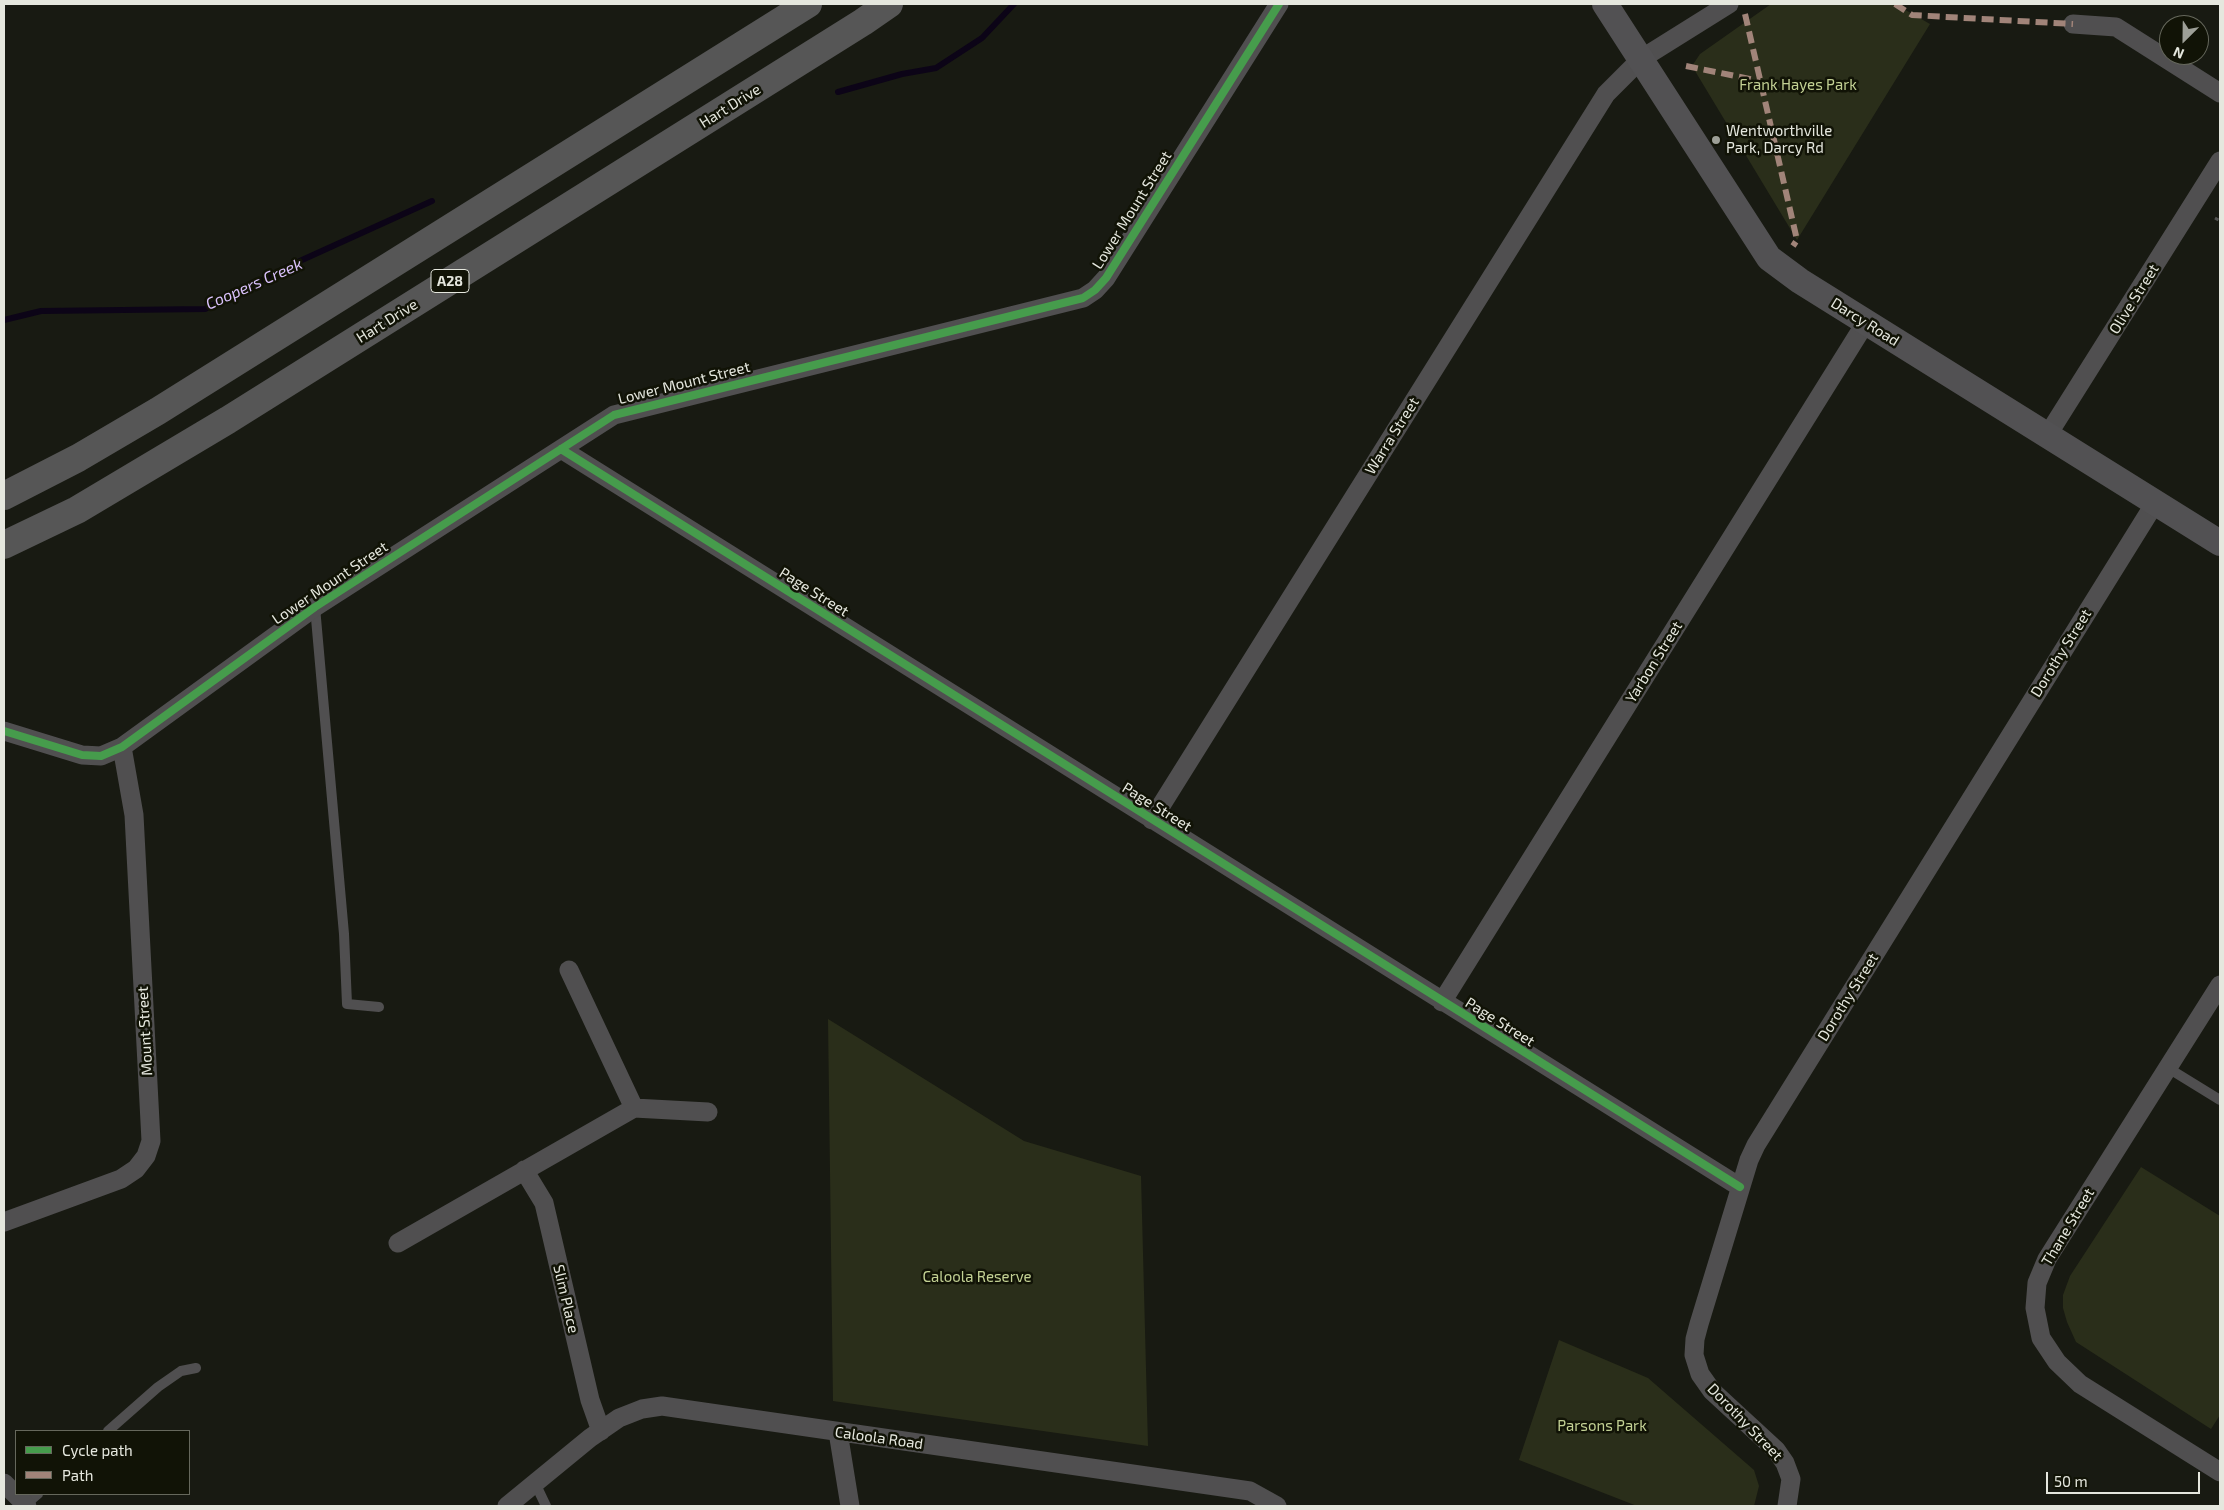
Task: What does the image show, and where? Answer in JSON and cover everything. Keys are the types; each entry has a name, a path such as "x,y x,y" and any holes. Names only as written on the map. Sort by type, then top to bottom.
{"highway":[{"path":"4,496 78,458 158,410 808,4"},
{"name":"Hart Drive","path":"4,545 76,510 228,420 889,4"}],"street":[{"name":"Lower Mount Street","path":"4,731 82,755 101,756 122,747 315,607 614,415 1082,298 1095,290 1106,278 1279,4"},
{"name":"Darcy Road","path":"1605,4 1642,59 1751,233 1769,258 1800,281 2220,543"},
{"name":"Warra Street","path":"1152,820 1606,94 1642,59 1729,4"},
{"path":"2073,24 2116,27 2220,93"},
{"name":"Olive Street","path":"2047,436 2220,161"},
{"name":"Yarbon Street","path":"1442,1002 1866,322"},
{"name":"Page Street","path":"561,449 1740,1187"},
{"name":"Dorothy Street","path":"1788,1506 1790,1479 1785,1463 1776,1450 1712,1391 1700,1374 1694,1355 1698,1324 1740,1187 1756,1145 2154,502"},
{"name":"Mount Street","path":"4,1222 122,1179 136,1169 146,1156 151,1141 134,815 122,747"},
{"path":"569,970 634,1108"},
{"name":"Thane Street","path":"2220,985 2047,1259 2037,1283 2035,1308 2041,1338 2057,1362 2080,1384 2220,1472"},
{"path":"398,1244 634,1108 708,1112"},
{"name":"Slim Place","path":"524,1170 544,1203 590,1400 601,1431"},
{"name":"Caloola Road","path":"507,1506 619,1418 642,1410 662,1406 1250,1491 1277,1506"},
{"path":"838,1432 850,1506"},
{"path":"4,1483 15,1491"}],"lane":[{"path":"315,607 344,925 347,1004 379,1007"},
{"path":"2168,1068 2220,1100"},
{"path":"109,1430 158,1387 181,1371 196,1368"},
{"path":"535,1483 546,1506"}],"path":[{"path":"2215,218 2220,220"}],"green space":[{"name":"Frank Hayes Park","path":"1771,4 1895,4 1930,24 1797,240 1692,66 1700,54"},
{"name":"Caloola Reserve","path":"828,1019 1024,1141 1141,1176 1148,1446 833,1401"},
{"path":"2141,1167 2220,1216 2220,1415 2211,1429 2076,1342 2063,1308 2063,1295 2070,1276"},
{"name":"Parsons Park","path":"1559,1340 1648,1378 1754,1470 1759,1486 1754,1506 1637,1506 1519,1460"}],"waterway":[{"name":"Coopers Creek","path":"838,92 902,74 936,68 982,38 1014,4"},
{"name":"Coopers Creek","path":"4,320 41,311 205,309 302,260 432,201"}],"marked path":[{"path":"1895,4 1912,15 2073,24"},
{"path":"1745,14 1797,240 1793,246"},
{"path":"1686,66 1760,81"}],"cycle path":[{"path":"4,731 82,755 101,756 122,747 315,607 614,415 1083,298 1095,290 1106,278 1279,4"},
{"path":"561,449 1740,1187"}],"place":[{"name":"Wentworthville Park, Darcy Rd","path":"1716,140"}]}
